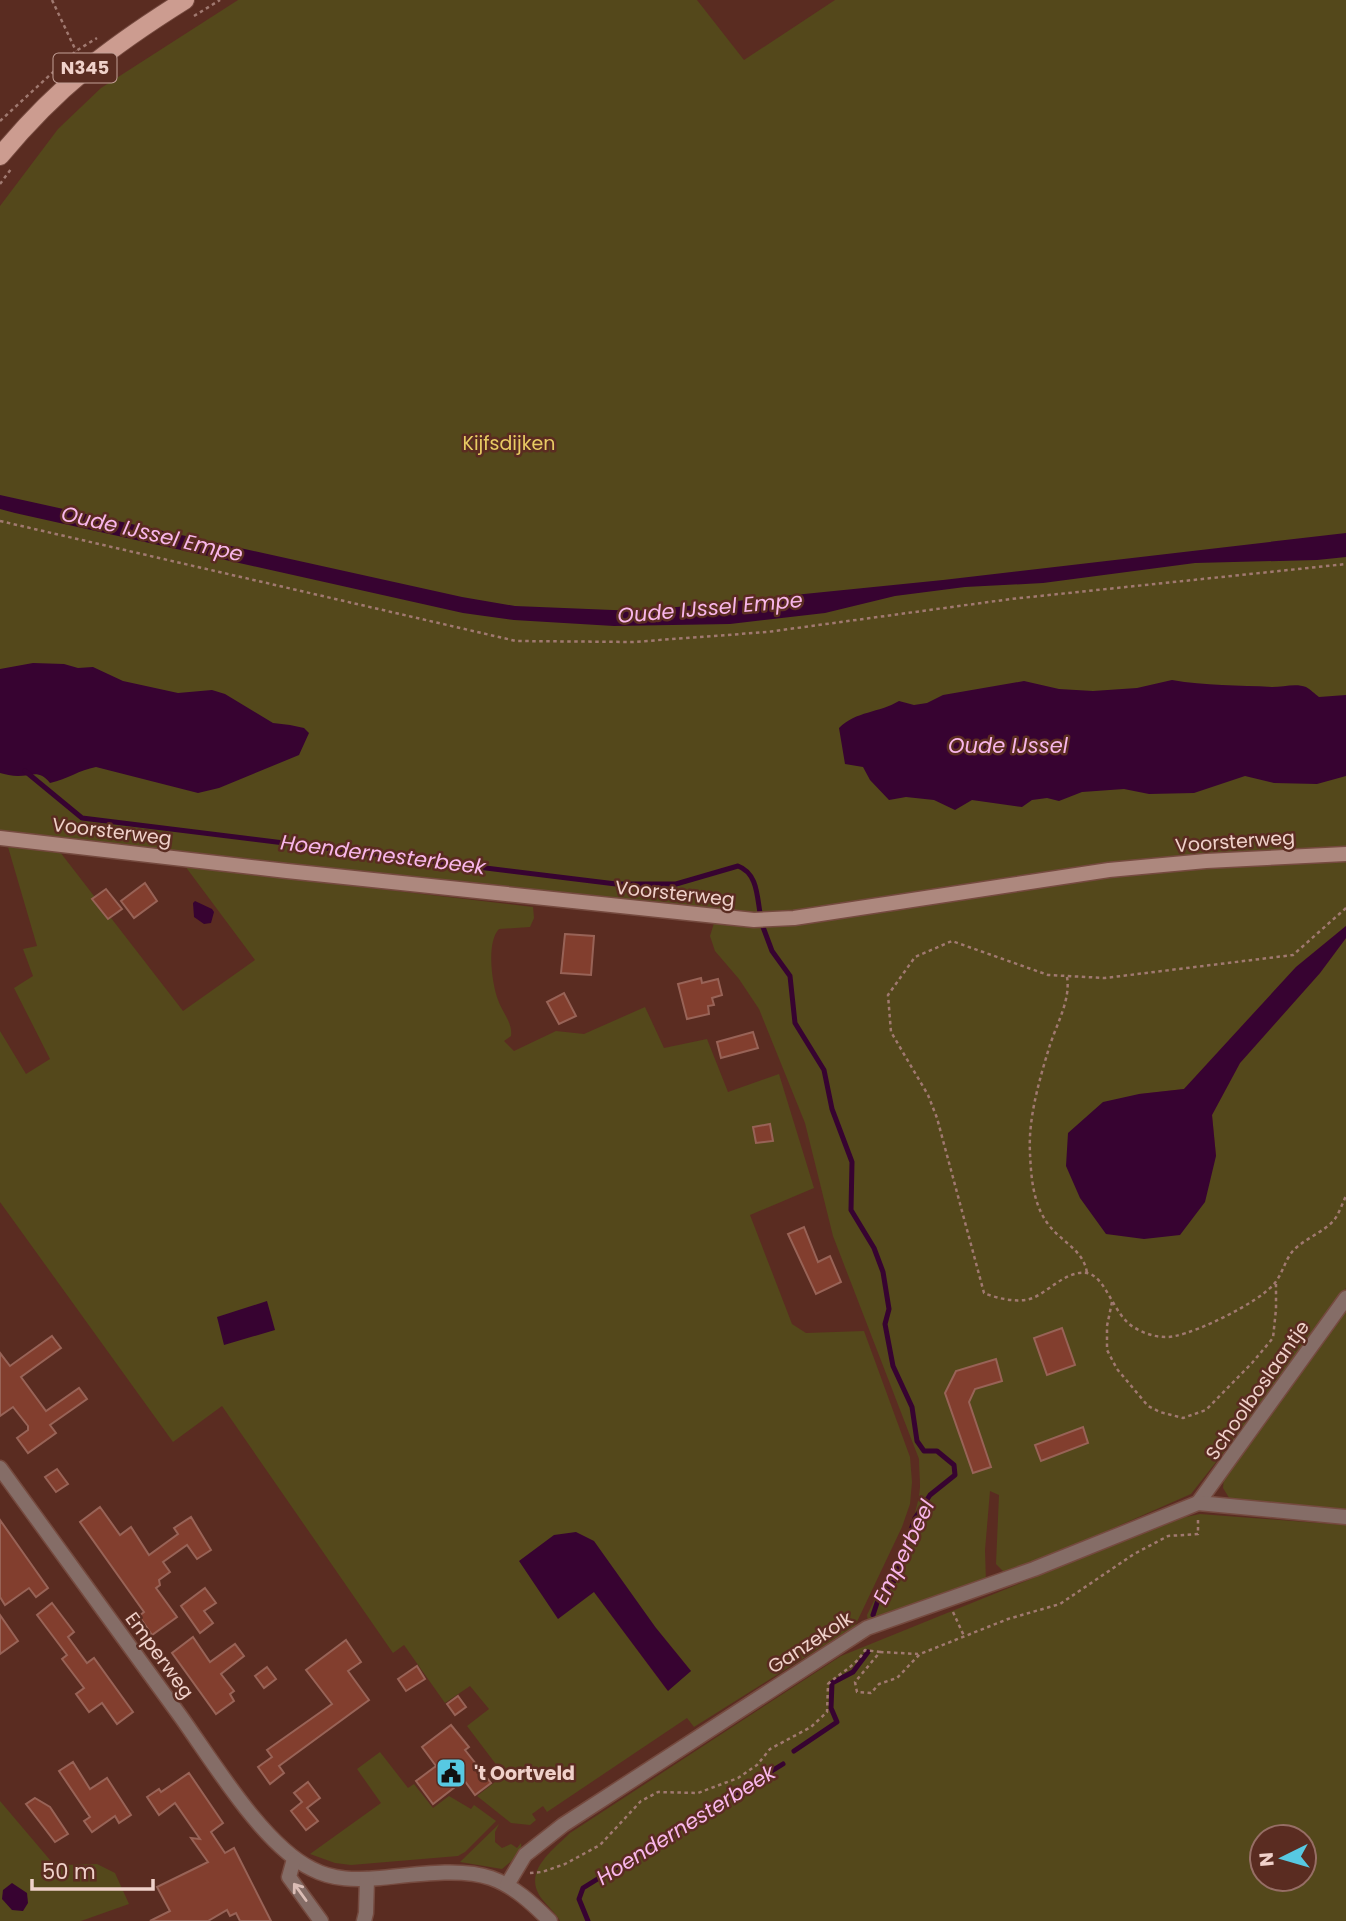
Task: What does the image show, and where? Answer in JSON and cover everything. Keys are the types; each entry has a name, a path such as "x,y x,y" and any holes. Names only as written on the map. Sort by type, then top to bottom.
{"main road":[{"name":"N345","path":"8,159 21,131 85,68 113,46 185,0"}],"street":[{"name":"Voorsterweg","path":"0,838 287,872 754,920 794,918 1109,870 1206,861 1346,854"},
{"name":"Schoolboslaantje","path":"1198,1503 1346,1298"},
{"name":"Emperweg","path":"0,1468 238,1796 275,1842 294,1859 332,1877 367,1879 446,1872 488,1876 507,1885 550,1921"},
{"name":"Ganzekolk","path":"507,1885 525,1855 563,1825 867,1628 1034,1569 1198,1503 1346,1517"},
{"path":"294,1859 289,1877 321,1921"},
{"path":"364,1921 367,1879"}],"path":[{"path":"52,0 76,51"},
{"path":"188,20 220,0"},
{"path":"0,184 8,159"},
{"path":"0,522 516,641 633,642 767,632 1011,599 1346,564"},
{"path":"1346,908 1293,955 1105,978 1048,975 952,941 915,957 888,995 891,1032 928,1095 937,1118 984,1293 1000,1299 1033,1298 1055,1283 1087,1273 1097,1278 1119,1315 1132,1326 1153,1336 1175,1336 1221,1318 1264,1294 1276,1282 1292,1253 1334,1220 1346,1196"},
{"path":"1068,976 1069,988 1049,1048 1033,1110 1030,1149 1033,1193 1048,1224 1078,1252 1086,1265 1087,1273"},
{"path":"1112,1301 1107,1326 1107,1350 1117,1369 1148,1406 1183,1418 1206,1410 1273,1338 1276,1282"},
{"path":"880,1652 855,1682 857,1692 871,1693 879,1684 897,1678 920,1654 1008,1619 1060,1604 1134,1554 1168,1536 1198,1534 1198,1503"},
{"path":"947,1600 964,1636"},
{"path":"516,1871 533,1874 542,1872 565,1864 600,1846 641,1801 657,1792 698,1793 738,1778 757,1765 770,1749 811,1727 827,1712 828,1684 848,1671 865,1650 920,1654"}],"green space":[{"name":"Kijfsdijken","path":"238,0 697,0 744,60 835,0 1346,0 1346,849 1108,864 793,911 755,914 285,865 0,831 0,206 58,129 101,88"},
{"path":"8,847 60,852 183,1011 255,960 185,866 533,907 534,918 530,927 499,929 491,953 498,1000 511,1031 511,1036 504,1041 514,1051 556,1031 584,1034 645,1007 664,1048 707,1039 728,1092 779,1074 814,1188 750,1215 792,1324 806,1333 864,1331 910,1457 910,1504 902,1527 855,1626 694,1727 687,1718 547,1812 543,1806 532,1814 536,1820 530,1825 511,1823 477,1796 504,1775 467,1726 489,1709 470,1686 445,1703 404,1645 393,1653 222,1406 173,1442 0,1202 0,1031 26,1074 50,1059 14,988 33,976 23,949 37,946","holes":["594,1592 656,1628 691,1671 667,1690"]},
{"path":"1346,861 1346,926 1296,967 1184,1089 1139,1094 1216,1156 1212,1115 1240,1063 1320,973 1346,938 1346,1288 1264,1401 1191,1494 1007,1575 996,1564 999,1495 990,1491 985,1550 986,1582 868,1622 867,1615 913,1519 920,1487 919,1459 833,1236 805,1123 759,1009 739,979 715,951 710,936 714,923 755,926 1109,877 1206,867"},
{"path":"1346,1305 1346,1512 1231,1501 1223,1488 1224,1476"},
{"path":"1200,1514 1346,1525 1346,1921 560,1921 542,1899 536,1889 535,1880 542,1862 570,1833 841,1656 1181,1518"},
{"path":"380,1752 408,1788 414,1784 433,1808 449,1796 471,1809 474,1805 496,1821 458,1856 351,1865 335,1863 310,1854 381,1803 357,1769"},
{"path":"0,1801 50,1860 64,1865 97,1864 115,1873 129,1904 81,1921 0,1921"},
{"path":"499,1824 495,1832 495,1842 502,1848 511,1844 517,1848 521,1843 522,1852 502,1869 460,1862"}],"water":[{"name":"Oude IJssel Empe","path":"0,495 462,597 515,606 637,611 943,580 1346,533 1346,557 1195,563 1043,583 965,587 895,596 825,613 730,624 614,626 514,620 463,613 15,513 0,509"},
{"path":"33,663 93,667 123,681 178,693 212,690 225,694 273,723 304,728 309,733 299,755 219,788 198,793 96,767 50,783 35,774 16,776 0,773 0,669"},
{"name":"Oude IJssel","path":"1172,680 1272,687 1298,685 1306,687 1319,697 1346,695 1346,776 1317,784 1274,783 1245,776 1194,793 1149,794 1124,789 1082,792 1059,801 1047,798 1032,800 1022,807 972,800 955,810 934,800 906,797 889,800 870,780 863,767 845,764 839,728 853,718 899,701 914,705 927,703 943,695 1024,681 1059,689 1093,691 1137,688"},
{"path":"195,901 212,909 214,912 211,923 204,924 194,917"},
{"path":"1346,926 1346,938 1320,973 1240,1063 1212,1115 1216,1156 1205,1202 1180,1235 1144,1239 1106,1234 1080,1198 1066,1166 1068,1133 1103,1102 1139,1094 1184,1089 1296,967"},
{"path":"267,1301 275,1330 224,1345 217,1317"},
{"path":"576,1532 594,1541 656,1628 691,1671 668,1691 594,1592 558,1619 519,1561 554,1535"},
{"path":"12,1883 27,1893 28,1903 23,1911 12,1910 2,1899 3,1890"}],"building":[{"path":"145,883 157,901 134,918 121,901"},
{"path":"106,889 122,909 108,919 92,899"},
{"path":"565,934 594,936 591,975 561,973"},
{"path":"701,978 702,983 718,979 722,995 712,998 714,1005 708,1006 709,1014 687,1019 678,984"},
{"path":"564,993 576,1016 559,1024 547,1002"},
{"path":"753,1032 758,1048 721,1058 717,1042"},
{"path":"770,1124 773,1141 756,1143 753,1127"},
{"path":"804,1227 818,1262 830,1256 841,1282 816,1294 788,1234"},
{"path":"1062,1328 1075,1365 1047,1375 1034,1338"},
{"path":"52,1336 61,1348 21,1377 46,1411 79,1388 87,1399 50,1425 56,1433 28,1453 17,1438 28,1430 28,1426 13,1407 0,1416 0,1353 10,1366"},
{"path":"996,1359 1002,1381 975,1389 969,1402 991,1467 973,1473 945,1393 956,1371"},
{"path":"1083,1427 1088,1443 1041,1461 1035,1445"},
{"path":"57,1469 68,1484 56,1492 45,1477"},
{"path":"100,1507 120,1535 131,1527 149,1555 178,1534 174,1528 191,1517 211,1550 197,1559 187,1545 163,1562 170,1572 159,1580 160,1585 156,1588 177,1617 152,1635 139,1616 144,1612 80,1522"},
{"path":"0,1520 48,1588 36,1597 29,1588 5,1605 0,1597"},
{"path":"205,1588 216,1603 204,1611 213,1623 200,1633 181,1606"},
{"path":"52,1603 74,1632 68,1637 87,1663 94,1658 133,1712 117,1724 102,1703 89,1712 76,1694 84,1688 62,1659 67,1655 37,1615"},
{"path":"0,1615 18,1641 0,1654"},
{"path":"193,1637 210,1662 235,1644 244,1656 221,1674 234,1691 230,1694 234,1701 216,1714 172,1653"},
{"path":"346,1640 361,1662 348,1671 369,1700 279,1766 284,1773 270,1784 258,1767 272,1757 267,1750 332,1704 306,1670"},
{"path":"417,1666 425,1679 406,1691 398,1679"},
{"path":"267,1667 276,1679 264,1688 255,1676"},
{"path":"458,1696 466,1707 455,1715 447,1704"},
{"path":"451,1725 469,1747 465,1750 491,1783 475,1795 464,1780 433,1804 416,1781 436,1766 422,1747"},
{"path":"73,1762 90,1789 107,1778 131,1815 119,1823 115,1816 92,1832 84,1821 90,1817 59,1771"},
{"path":"189,1773 223,1823 211,1832 225,1853 234,1848 271,1921 240,1921 236,1913 230,1916 227,1910 208,1921 150,1921 170,1911 157,1887 208,1862 191,1838 200,1839 175,1803 159,1815 147,1797 159,1789 161,1792"},
{"path":"308,1782 320,1798 307,1808 318,1821 306,1830 291,1811 302,1802 294,1793"},
{"path":"35,1798 50,1807 68,1834 55,1842 26,1804"}],"waterway":[{"name":"Hoendernesterbeek","path":"25,771 82,818 616,884 676,884 738,866 753,879 760,913"},
{"name":"Emperbeel","path":"763,927 772,951 790,976 795,1023 824,1070 832,1109 852,1162 851,1210 874,1248 883,1272 889,1309 885,1324 893,1366 912,1407 917,1441 924,1451 937,1451 954,1465 955,1475 930,1495 915,1518 894,1581 879,1597 873,1615"},
{"name":"Hoendernesterbeek","path":"794,1751 837,1722 831,1708 832,1683 853,1672 868,1652"},
{"name":"Hoendernesterbeek","path":"588,1921 579,1899 583,1888 783,1764"}],"place":[{"name":"'t Oortveld","path":"451,1773"}]}
